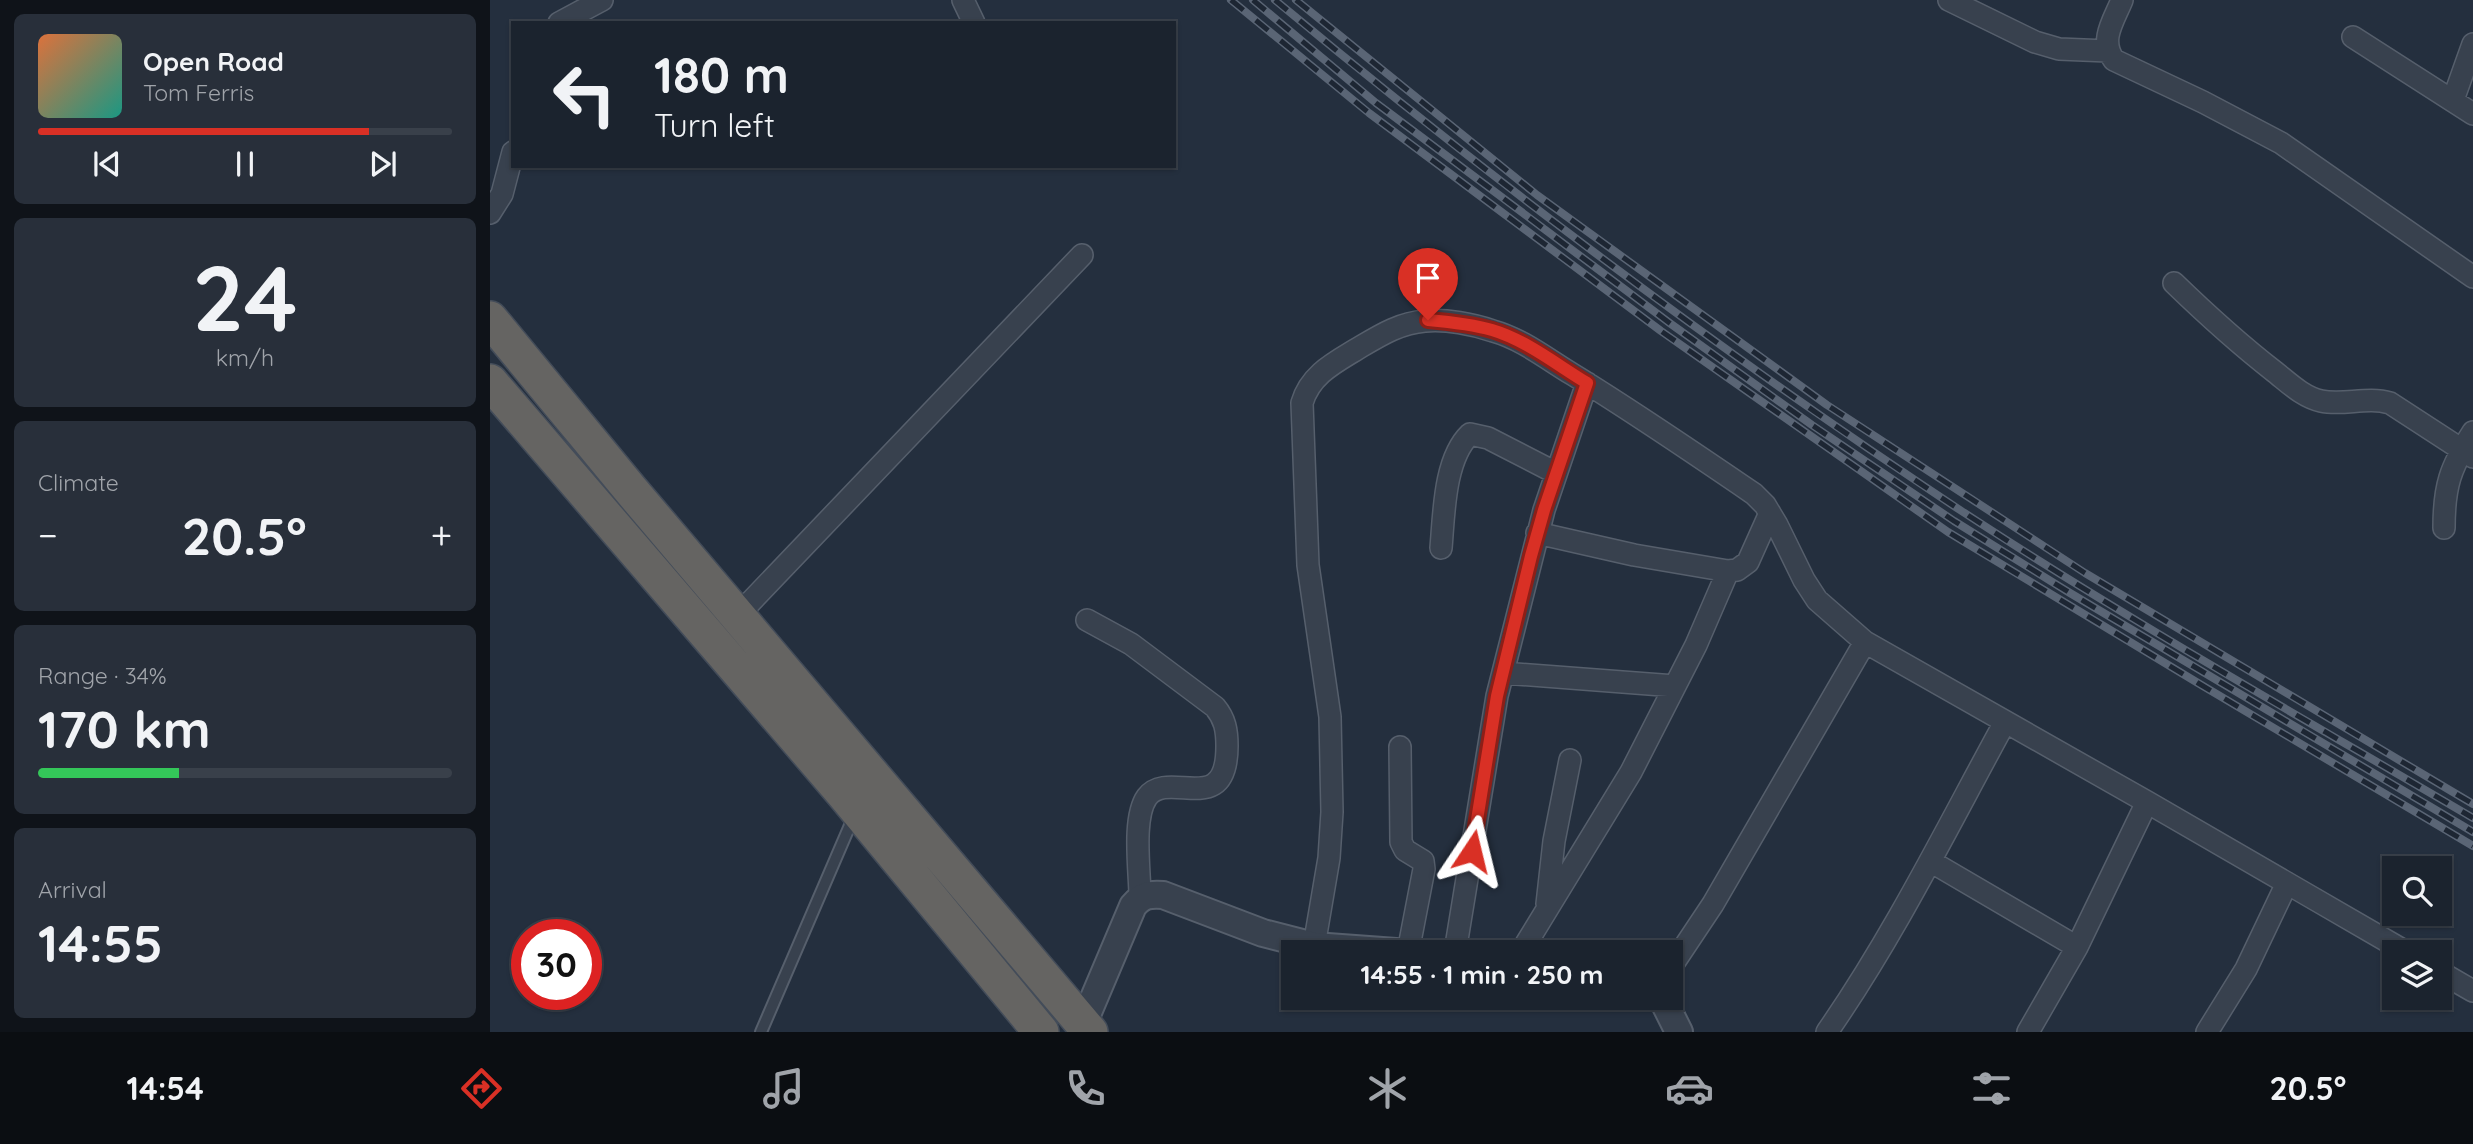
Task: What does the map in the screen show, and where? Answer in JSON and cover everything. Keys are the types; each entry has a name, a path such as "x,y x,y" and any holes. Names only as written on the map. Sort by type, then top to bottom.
{"highway":[{"path":"490,319 1086,1028"},
{"path":"490,382 857,810 1041,1032"}],"street":[{"path":"963,0 973,21"},
{"path":"1949,0 2035,42 2059,49 2108,51"},
{"path":"2122,0 2106,38 2108,51 2114,60 2281,143 2473,277"},
{"path":"562,21 588,3"},
{"path":"2353,37 2473,114"},
{"path":"2453,100 2473,44"},
{"path":"490,213 502,194 511,160"},
{"path":"738,615 1082,256"},
{"path":"2174,283 2232,339 2309,397 2332,402 2363,399 2390,403 2467,454"},
{"path":"1315,940 1329,859 1332,812 1330,717 1308,565 1301,419 1305,391 1315,378 1330,366 1384,333 1407,324 1428,320 1458,323 1493,331 1516,340 1587,383 1754,494 1770,513 1817,600 1865,642 2385,940"},
{"path":"1457,940 1497,696 1537,533 1587,383"},
{"path":"2444,528 2447,480 2467,454 2473,432"},
{"path":"1441,548 1449,475 1462,441 1470,434 1495,441 1556,473"},
{"path":"1537,533 1634,555 1728,571 1737,570 1748,562 1770,513"},
{"path":"1528,940 1631,772 1696,645 1728,571"},
{"path":"1086,1028 1133,906 1140,897 1140,819 1146,799 1153,790 1165,787 1205,788 1214,784 1222,775 1227,751 1227,732 1223,717 1215,706 1131,644 1087,620"},
{"path":"1683,949 1713,904 1865,642"},
{"path":"1503,673 1675,686"},
{"path":"1827,1032 1860,985 2005,722"},
{"path":"1400,747 1401,842 1405,850 1423,861 1424,869 1410,940"},
{"path":"1547,910 1554,841 1570,760"},
{"path":"2028,1032 2077,947 2147,802"},
{"path":"1930,860 2077,947"},
{"path":"2207,1032 2246,969 2287,883"},
{"path":"1140,897 1163,895 1262,933 1290,940"},
{"path":"2452,979 2473,991"},
{"path":"1668,1010 1679,1032"}],"lane":[{"path":"761,1032 857,810"}],"railway":[{"path":"1231,0 1369,113 1661,331 1948,532 2473,846"},
{"path":"1253,0 1376,103 1671,324 1812,425 1954,521 2070,593 2473,832"},
{"path":"1275,0 1525,200 1783,390 1960,510 2086,590 2473,818"},
{"path":"1296,0 1537,195 1827,405 2085,573 2473,804"}],"route":[{"path":"1428,320 1458,323 1493,331 1516,340 1587,383 1531,556 1497,696 1472,851"}]}
